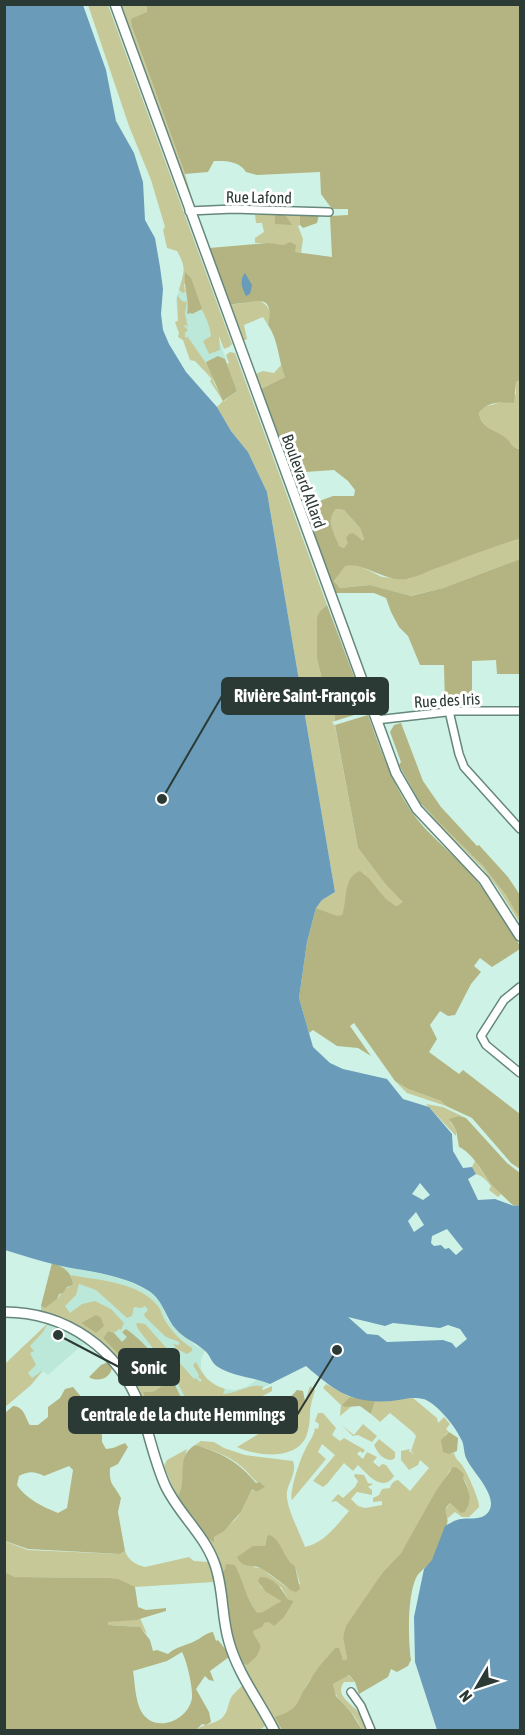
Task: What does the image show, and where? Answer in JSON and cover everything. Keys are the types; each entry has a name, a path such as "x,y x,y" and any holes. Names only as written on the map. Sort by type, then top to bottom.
{"street":[{"name":"Boulevard Allard","path":"115,4 396,773 411,802 484,880 520,936"},
{"name":"Rue Lafond","path":"189,210 329,212"},
{"name":"Rue des Iris","path":"376,720 449,711 520,711"},
{"path":"449,711 464,767 520,830"},
{"path":"520,987 502,1003 481,1036 486,1045 520,1073"},
{"path":"4,1312 42,1316 69,1327 97,1344 111,1356 124,1373 140,1408 165,1484 177,1506 207,1548 214,1563 231,1650 274,1731"},
{"path":"351,1692 361,1706 371,1731"}],"shaded area":[{"path":"147,4 520,5 520,380 516,382 514,403 490,404 479,413 486,426 520,449 520,539 407,579 390,578 352,565 345,566 334,581 340,588 370,585 411,596 443,588 520,559 520,674 497,674 496,660 472,661 472,700 461,706 445,706 444,665 420,665 408,636 399,627 386,598 374,593 336,593 303,507 333,496 354,496 355,490 334,470 291,473 261,389 285,377 274,337 268,325 268,306 265,302 259,301 230,304 209,248 269,243 284,245 290,242 296,245 295,252 332,257 330,216 348,215 348,209 332,209 321,194 320,172 257,175 246,172 232,162 214,161 208,172 185,174 132,27 131,19 147,12","holes":["336,509 344,510 360,528 364,539 362,540 353,533 349,534 346,538 348,543 344,548 339,546 331,522"]},
{"path":"88,5 108,5 232,344 229,347 224,349 219,336 220,350 209,354 203,341 211,336 204,315 184,283 185,292 179,290 183,274 182,262 177,251 167,248 163,230 165,227 151,180 129,126"},
{"path":"121,5 147,5 147,12 132,27 193,202"},
{"path":"275,213 275,224 280,224 287,216 285,214 300,214 300,225 298,226 303,239 301,253 285,245 255,243 255,238 264,232 262,223 256,223 255,215"},
{"path":"275,213 285,214 292,225 275,224"},
{"path":"300,214 319,215 317,223 303,228 300,225"},
{"path":"185,272 191,278 202,309 192,314 187,314"},
{"path":"180,286 207,305 237,391 210,381 206,372 195,361 190,360 183,340 178,337 175,322 178,321 176,300"},
{"path":"177,295 182,301 187,302 185,313 188,328 184,326 188,330 185,337 187,336 213,373 213,381 224,401 237,391 226,355 230,352 235,353 327,605 320,611 317,658 327,702 335,712 335,721 332,722 335,726 358,848 386,885 404,902 397,906 386,901 364,873 348,883 346,906 342,915 337,917 316,908 322,900 335,892 267,492 248,452 231,431 217,407 223,401 210,381 212,379 195,361 190,360 183,340 178,337 175,322 178,321"},
{"path":"259,300 269,310 268,325 263,317 244,325 247,339 243,341 230,304"},
{"path":"218,356 225,359 237,391 223,401 206,362"},
{"path":"281,365 285,377 261,389 255,374 263,371 274,373"},
{"path":"520,380 520,449 485,426 479,413 483,407 502,402 516,394 516,382"},
{"path":"336,509 344,510 360,528 364,539 349,543 344,548 339,546 330,522 332,513"},
{"path":"520,539 520,559 443,588 410,596 370,585 340,588 334,581 345,565 350,564 360,566 382,577 408,579 496,545"},
{"path":"327,605 367,711 335,721 335,712 327,702 317,658 317,618 320,611"},
{"path":"368,715 392,776 411,811 476,880 520,946 520,949 492,967 480,958 474,966 481,972 471,984 455,1015 448,1016 440,1011 430,1025 437,1039 429,1052 459,1074 463,1070 520,1114 520,1169 511,1163 472,1118 446,1106 441,1101 408,1089 395,1081 354,1023 350,1026 371,1056 358,1048 337,1046 313,1030 309,1033 299,998 307,942 316,908 337,916 342,915 350,879 360,871 391,903 397,906 403,902 386,885 358,848 335,725"},
{"path":"401,723 423,781 441,807 508,877 520,895 520,919 506,895 483,866 420,803 399,765 401,762 390,732 394,725"},
{"path":"426,811 465,846 496,881 517,913 520,923 483,869"},
{"path":"395,1081 408,1089 441,1101 446,1106 407,1093"},
{"path":"426,1104 443,1107 466,1118 459,1116 450,1122 456,1130 456,1136"},
{"path":"459,1116 466,1118 507,1163 520,1173 520,1205 514,1206 506,1199 473,1159 459,1147 456,1130 449,1119"},
{"path":"475,1161 501,1194 498,1197 489,1190 491,1186 476,1174 472,1167"},
{"path":"52,1263 124,1279 152,1293 160,1300 168,1320 196,1346 205,1350 201,1360 201,1369 212,1385 235,1390 246,1387 258,1379 270,1384 187,1426 175,1398 139,1382 103,1338 41,1306"},
{"path":"52,1263 66,1270 71,1276 73,1285 67,1287 45,1308 41,1306"},
{"path":"71,1275 118,1283 140,1291 158,1306 171,1329 192,1348 192,1351 187,1354 177,1349 173,1344 179,1345 179,1342 166,1337 145,1317 144,1314 148,1310 145,1306 134,1307 132,1316 127,1318 96,1290 79,1284 76,1295 65,1306 70,1313 82,1304 95,1301 111,1309 124,1323 121,1330 114,1333 108,1331 103,1338 138,1380 150,1373 156,1382 162,1385 156,1390 144,1393 150,1409 146,1412 126,1371 108,1349 97,1339 68,1321 41,1310 41,1306 45,1307 73,1285","holes":["96,1316 96,1333 81,1323"]},
{"path":"96,1315 101,1318 104,1326 96,1333 81,1323"},
{"path":"48,1323 89,1344 82,1345 48,1375 43,1371 31,1385 5,1407 5,1364"},
{"path":"48,1323 30,1346 34,1351 30,1353 36,1365 28,1373 32,1378 43,1370 31,1385 5,1407 5,1364"},
{"path":"136,1324 145,1324 194,1379 200,1382 202,1380 198,1377 193,1365 196,1362 207,1379 225,1389 223,1394 255,1386 264,1387 263,1390 272,1386 272,1391 203,1427 195,1422 173,1374 138,1329"},
{"path":"126,1329 147,1347 167,1372 182,1399 187,1426 180,1430 177,1425 178,1419 174,1414 152,1415 143,1392 151,1392 162,1385 156,1382 150,1374 143,1381 138,1380 103,1338 108,1331 114,1333 122,1342 127,1337 122,1332"},
{"path":"108,1362 112,1367 107,1377 96,1380 89,1377 101,1365"},
{"path":"326,1384 350,1397 345,1407 352,1406 340,1416 341,1405 323,1388"},
{"path":"310,1386 315,1390 310,1407 308,1431 301,1445 284,1453 274,1454 254,1453 237,1447 260,1433 255,1417 287,1400 283,1403 305,1401"},
{"path":"73,1387 83,1399 91,1401 93,1414 87,1421 87,1429 98,1430 106,1449 125,1443 128,1447 118,1464 110,1468 111,1482 121,1498 118,1512 125,1551 120,1554 28,1549 5,1541 5,1413 13,1406 20,1408 30,1425 38,1425 48,1417 48,1407 60,1398 65,1389","holes":["69,1466 73,1470 67,1508 58,1513 30,1498 17,1485 19,1476 26,1473 34,1472 44,1476"]},
{"path":"297,1390 303,1391 305,1401 299,1415 290,1417 280,1408"},
{"path":"350,1397 375,1401 371,1414 360,1406 345,1407 342,1405"},
{"path":"413,1398 437,1418 438,1423 444,1417 450,1424 446,1429 449,1432 445,1435 450,1454 454,1453 462,1465 479,1507 469,1517 462,1517 455,1512 448,1518 444,1512 450,1503 461,1512 465,1512 469,1500 468,1490 462,1477 450,1470 401,1553 383,1572 343,1638 347,1659 343,1660 335,1648 311,1678 300,1700 285,1718 280,1727 282,1730 278,1730 240,1662 261,1646 253,1635 253,1631 264,1623 285,1616 294,1601 288,1599 281,1587 260,1586 281,1601 263,1613 258,1613 251,1603 235,1565 226,1569 222,1574 208,1539 210,1541 236,1519 253,1489 256,1492 263,1487 231,1459 195,1445 201,1441 214,1442 245,1455 293,1461 294,1470 287,1498 305,1547 324,1538 349,1511 336,1501 331,1502 338,1494 343,1498 355,1487 358,1481 355,1474 364,1475 368,1483 373,1484 368,1487 372,1490 372,1495 357,1492 351,1499 358,1506 365,1508 382,1505 382,1501 373,1502 373,1498 379,1495 382,1489 390,1488 396,1480 410,1491 429,1468 420,1460 418,1465 409,1470 401,1460 401,1451 410,1449 409,1451 415,1455 411,1451 416,1436 390,1413 380,1422 371,1414 375,1401","holes":["267,1536 295,1566 300,1584 290,1590 261,1568 253,1567 253,1546 265,1546"]},
{"path":"318,1413 323,1413 336,1428 332,1435 340,1441 344,1438 365,1450 357,1454 363,1459 367,1452 377,1457 373,1462 379,1467 382,1464 386,1465 394,1476 390,1481 380,1483 358,1465 353,1471 344,1463 323,1487 313,1481 335,1455 322,1444 318,1452 326,1459 292,1500 293,1483 300,1460 315,1428 318,1429 319,1424 315,1421"},
{"path":"363,1424 377,1436 372,1442 358,1435 353,1436 341,1425 354,1435"},
{"path":"449,1432 458,1438 457,1451 450,1454 443,1452 441,1440"},
{"path":"379,1439 395,1452 395,1458 389,1460 379,1453 374,1445"},
{"path":"195,1445 228,1459 243,1469 256,1483 260,1482 265,1487 256,1492 253,1489 251,1491 241,1512 224,1531 214,1537 214,1542 208,1539 177,1498 182,1484 185,1456"},
{"path":"187,1449 182,1487 177,1498 164,1466 167,1460"},
{"path":"453,1467 464,1474 469,1503 465,1512 461,1513 450,1503 447,1506 445,1511 447,1524 437,1551 417,1576 414,1584 409,1618 411,1660 408,1666 397,1672 391,1669 388,1677 359,1694 355,1682 349,1675 333,1684 336,1696 351,1712 362,1730 282,1730 275,1717 289,1711 297,1704 324,1660 335,1648 339,1648 343,1660 347,1659 343,1638 346,1626 383,1572 401,1553 436,1491"},
{"path":"270,1535 278,1542 295,1566 300,1589 296,1592 262,1569 242,1564 237,1557 253,1546 265,1546 267,1536"},
{"path":"4,1541 28,1550 120,1554 125,1551 133,1562 145,1567 189,1557 194,1561 209,1562 214,1582 135,1587 109,1578 15,1577 5,1572"},
{"path":"226,1564 235,1565 251,1603 258,1613 281,1601 265,1591 258,1581 260,1577 273,1581 288,1599 294,1601 285,1616 274,1626 269,1622 264,1623 262,1627 253,1631 261,1646 257,1656 247,1665 240,1662 229,1623 222,1574"},
{"path":"5,1572 15,1577 118,1579 135,1587 138,1607 146,1610 166,1608 166,1611 136,1620 108,1622 108,1625 140,1627 150,1640 153,1651 168,1654 213,1632 216,1641 218,1640 229,1657 210,1671 214,1681 205,1676 196,1689 209,1712 211,1722 206,1725 202,1724 196,1730 5,1730","holes":["182,1652 192,1688 189,1706 177,1719 169,1722 153,1722 140,1709 133,1671 167,1661"]},
{"path":"140,1618 147,1634 139,1627 108,1625 107,1622"},
{"path":"348,1675 355,1682 344,1682 341,1691 345,1699 362,1717 368,1730 362,1730 335,1693 333,1684"},
{"path":"243,1685 268,1730 265,1726 260,1730 196,1730 222,1718 232,1696"}],"water":[{"path":"4,5 83,5 106,70 116,121 134,153 143,182 145,220 155,238 163,289 161,314 163,330 186,372 217,407 231,431 248,452 267,492 335,892 322,900 316,908 307,942 299,998 313,1047 330,1063 343,1069 387,1079 403,1099 429,1107 452,1134 453,1151 463,1168 472,1167 476,1174 468,1179 478,1200 495,1199 514,1206 520,1205 520,1730 437,1730 415,1662 414,1617 424,1569 432,1560 445,1526 457,1520 484,1516 490,1509 491,1503 487,1490 467,1460 462,1441 447,1418 437,1408 420,1398 378,1401 354,1398 335,1389 306,1366 270,1384 230,1373 216,1365 206,1352 178,1332 158,1299 139,1285 116,1277 57,1265 5,1250","holes":["420,1183 430,1195 423,1200 412,1194","416,1212 424,1225 414,1232 408,1221","447,1229 463,1249 456,1255 449,1248 445,1249 441,1245 434,1246 431,1243 432,1236","348,1317 385,1326 393,1323 440,1328 448,1325 460,1329 467,1339 456,1348 452,1343 443,1340 387,1342 378,1335 367,1334"]},
{"path":"245,273 252,285 250,294 246,296 242,284"}],"place":[{"name":"Rivière Saint-François","path":"162,799"},
{"name":"Sonic","path":"58,1335"},
{"name":"Centrale de la chute Hemmings","path":"337,1350"}]}
